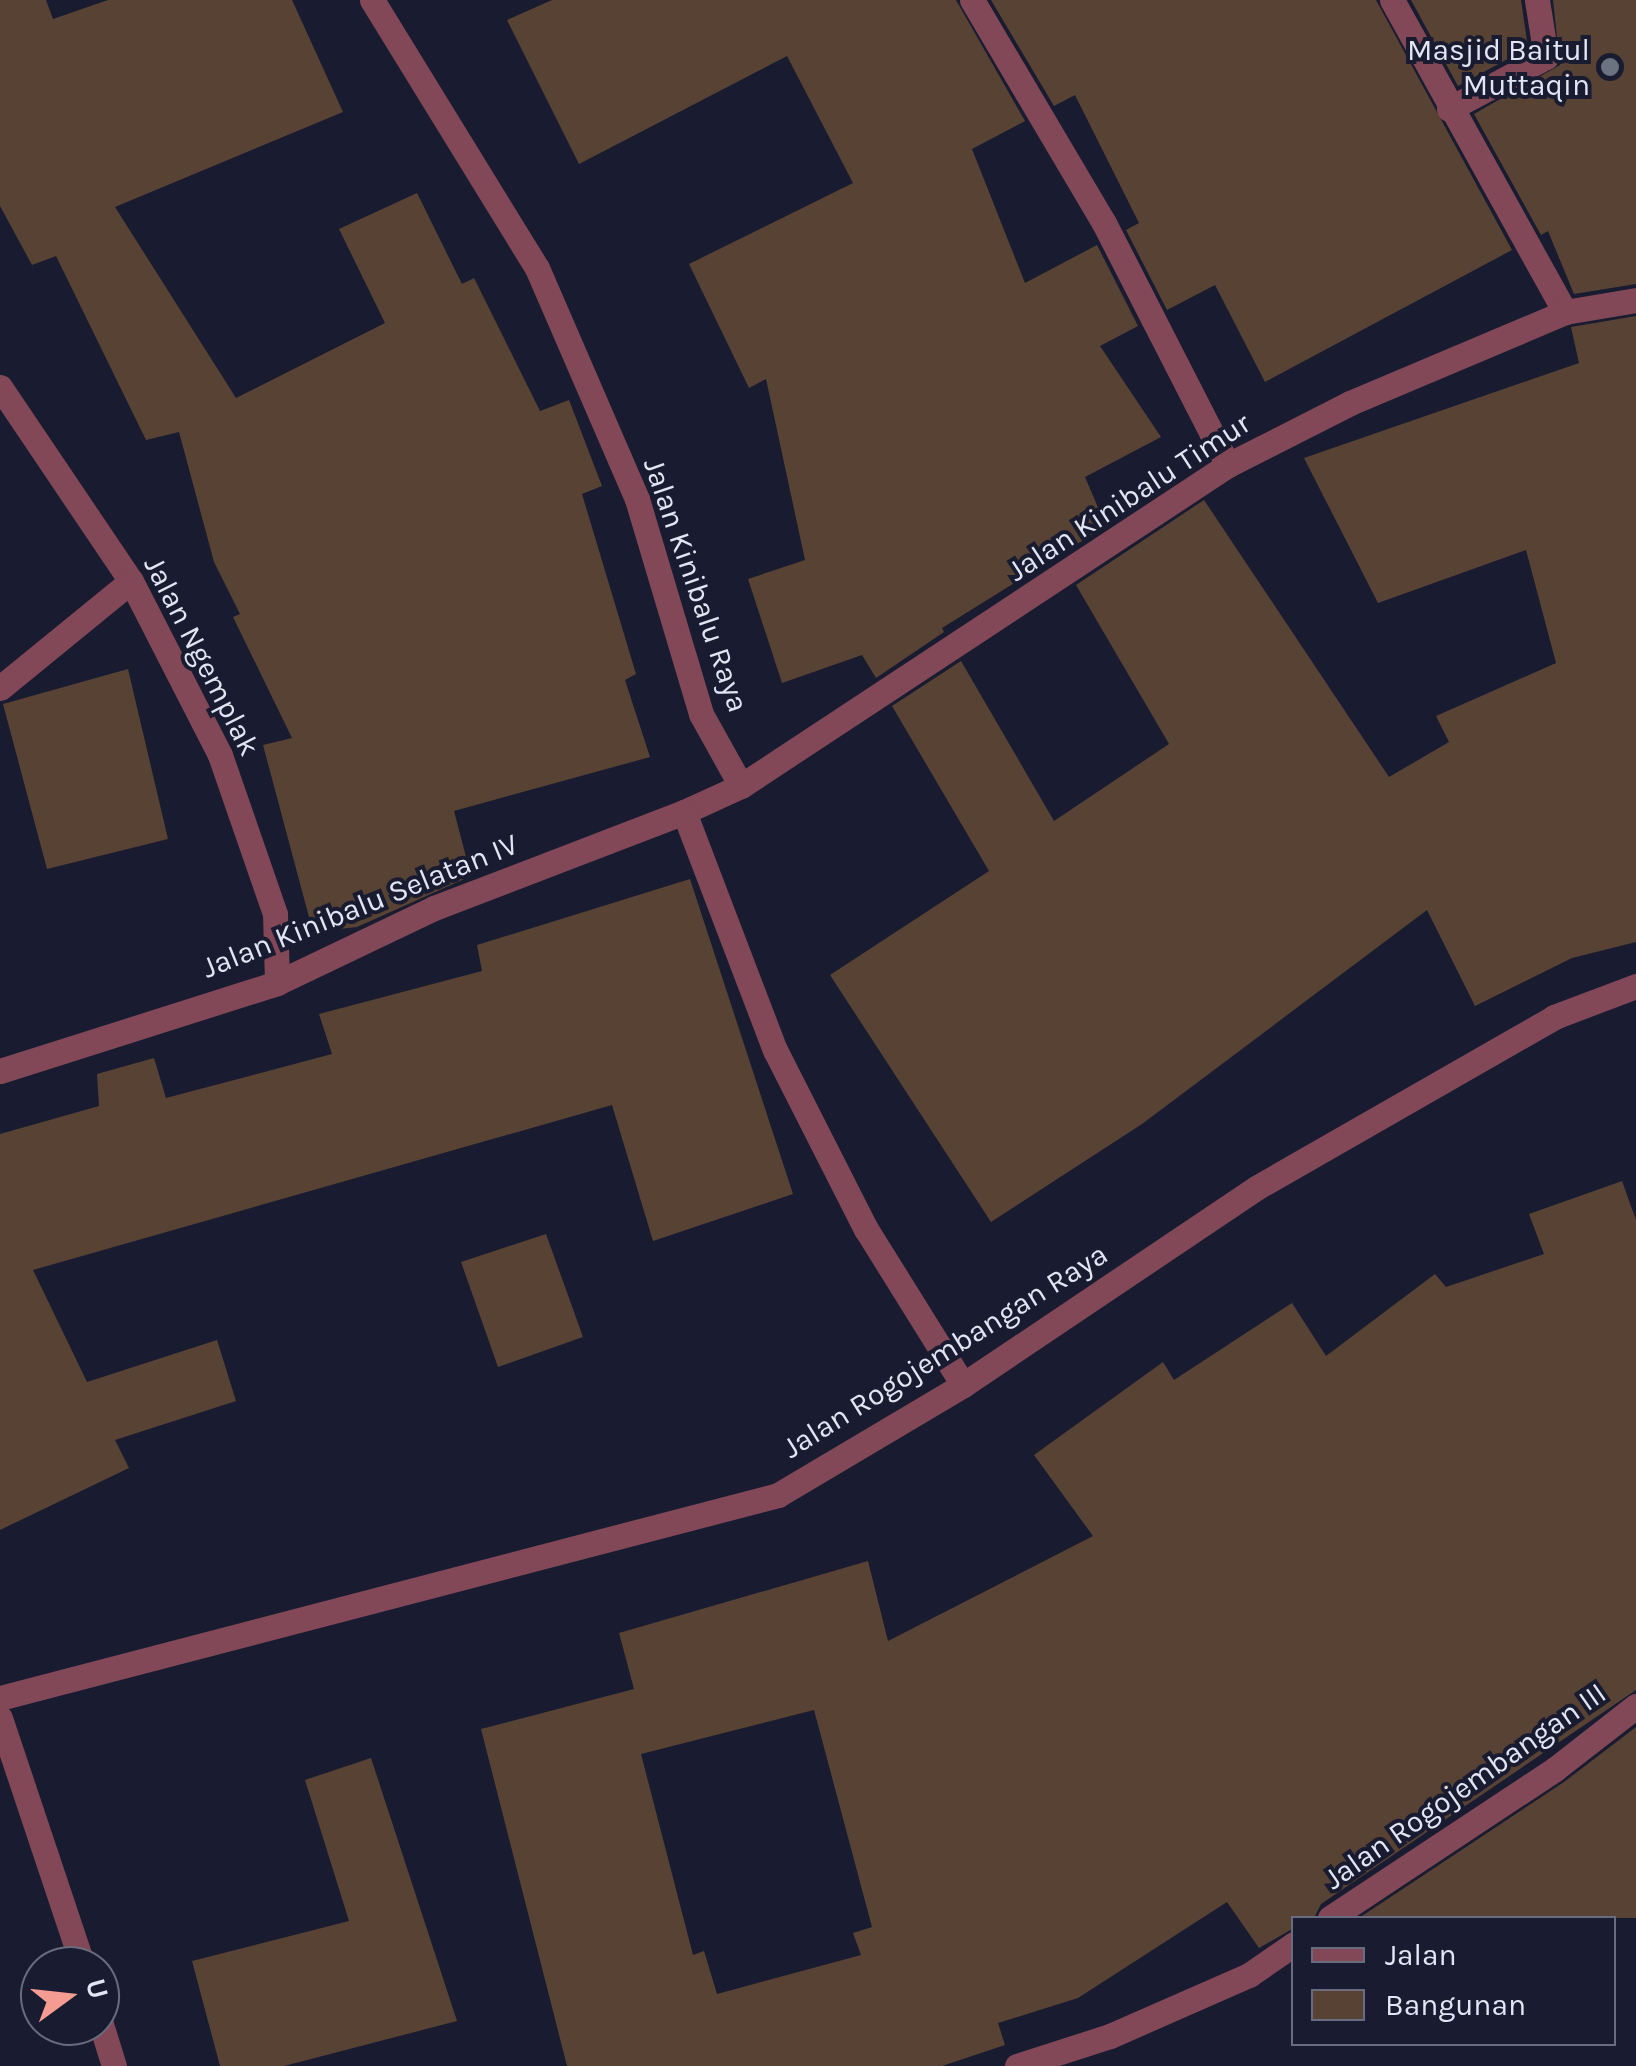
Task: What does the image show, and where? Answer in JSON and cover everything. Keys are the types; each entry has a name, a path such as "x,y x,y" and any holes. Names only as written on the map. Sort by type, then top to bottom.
{"street":[{"name":"Jalan Kinibalu Raya","path":"372,0 537,268 637,499 701,714 740,786"},
{"path":"972,0 1104,223 1228,465"},
{"path":"1392,0 1449,109 1565,312"},
{"path":"1449,109 1546,57 1537,0"},
{"name":"Jalan Kinibalu Timur","path":"740,786 1228,465 1350,403 1565,312 1636,300"},
{"name":"Jalan Ngemplak","path":"0,387 131,581 220,756 275,914 277,982"},
{"path":"0,688 131,581"},
{"path":"740,786 684,812 775,1050 866,1229 963,1386"},
{"name":"Jalan Kinibalu Selatan IV","path":"0,1070 277,982 434,908 684,812"},
{"name":"Jalan Rogojembangan Raya","path":"0,1698 778,1495 963,1386 1256,1188 1554,1017 1636,986"},
{"name":"Jalan Rogojembangan III","path":"1333,1916 1555,1769 1636,1706"},
{"path":"0,1718 76,1946"},
{"path":"1017,2066 1110,2036 1250,1976 1291,1946"}],"building":[{"path":"0,0 46,0 53,19 108,0 292,0 343,112 115,207 236,398 385,323 339,229 417,193 462,284 474,278 540,411 569,400 602,486 582,494 636,674 625,680 650,757 454,811 471,876 357,927 313,932 263,745 292,738 233,617 240,614 214,562 179,432 146,440 56,256 32,265 0,206"},
{"path":"552,0 956,0 1025,121 972,149 1025,283 1097,245 1138,326 1100,346 1161,437 1085,477 1106,526 942,628 944,632 876,678 862,655 782,683 748,579 805,560 766,379 749,388 689,264 853,183 787,56 579,164 507,20"},
{"path":"991,0 1376,0 1512,250 1265,382 1215,285 1167,310 1126,230 1139,223 1075,95 1054,106"},
{"path":"1411,0 1521,0 1528,48 1458,86"},
{"path":"1553,0 1636,0 1636,284 1574,294 1548,231 1541,235 1474,114 1560,65"},
{"path":"1636,316 1636,942 1572,958 1475,1006 1427,910 1142,1124 991,1222 830,975 989,871 892,706 961,661 1054,821 1169,744 1076,585 1204,500 1389,777 1449,742 1436,716 1556,663 1526,550 1378,603 1304,458 1579,363 1571,327"},
{"path":"128,669 168,839 47,869 3,704"},
{"path":"690,879 793,1194 653,1241 612,1105 33,1270 87,1382 217,1340 236,1401 115,1440 129,1468 0,1530 0,1134 99,1106 97,1074 154,1058 166,1098 332,1054 319,1014 482,971 477,945"},
{"path":"1622,1181 1636,1220 1636,1690 1321,1904 1315,1916 1291,1916 1291,1930 1259,1948 1227,1902 1078,1998 998,2023 1005,2045 942,2066 567,2066 481,1729 634,1689 619,1633 868,1561 888,1641 1093,1536 1034,1455 1163,1362 1174,1380 1292,1303 1326,1356 1435,1274 1446,1287 1544,1254 1529,1214","holes":["814,1710 872,1927 853,1933 861,1955 717,1994 704,1951 693,1955 641,1754"]},
{"path":"546,1234 583,1337 498,1367 461,1262"},
{"path":"1636,1727 1636,1918 1362,1916 1564,1782"},
{"path":"371,1758 457,2021 284,2066 220,2066 192,1961 349,1921 305,1780"}],"place":[{"name":"Masjid Baitul Muttaqin","path":"1610,67"}]}
